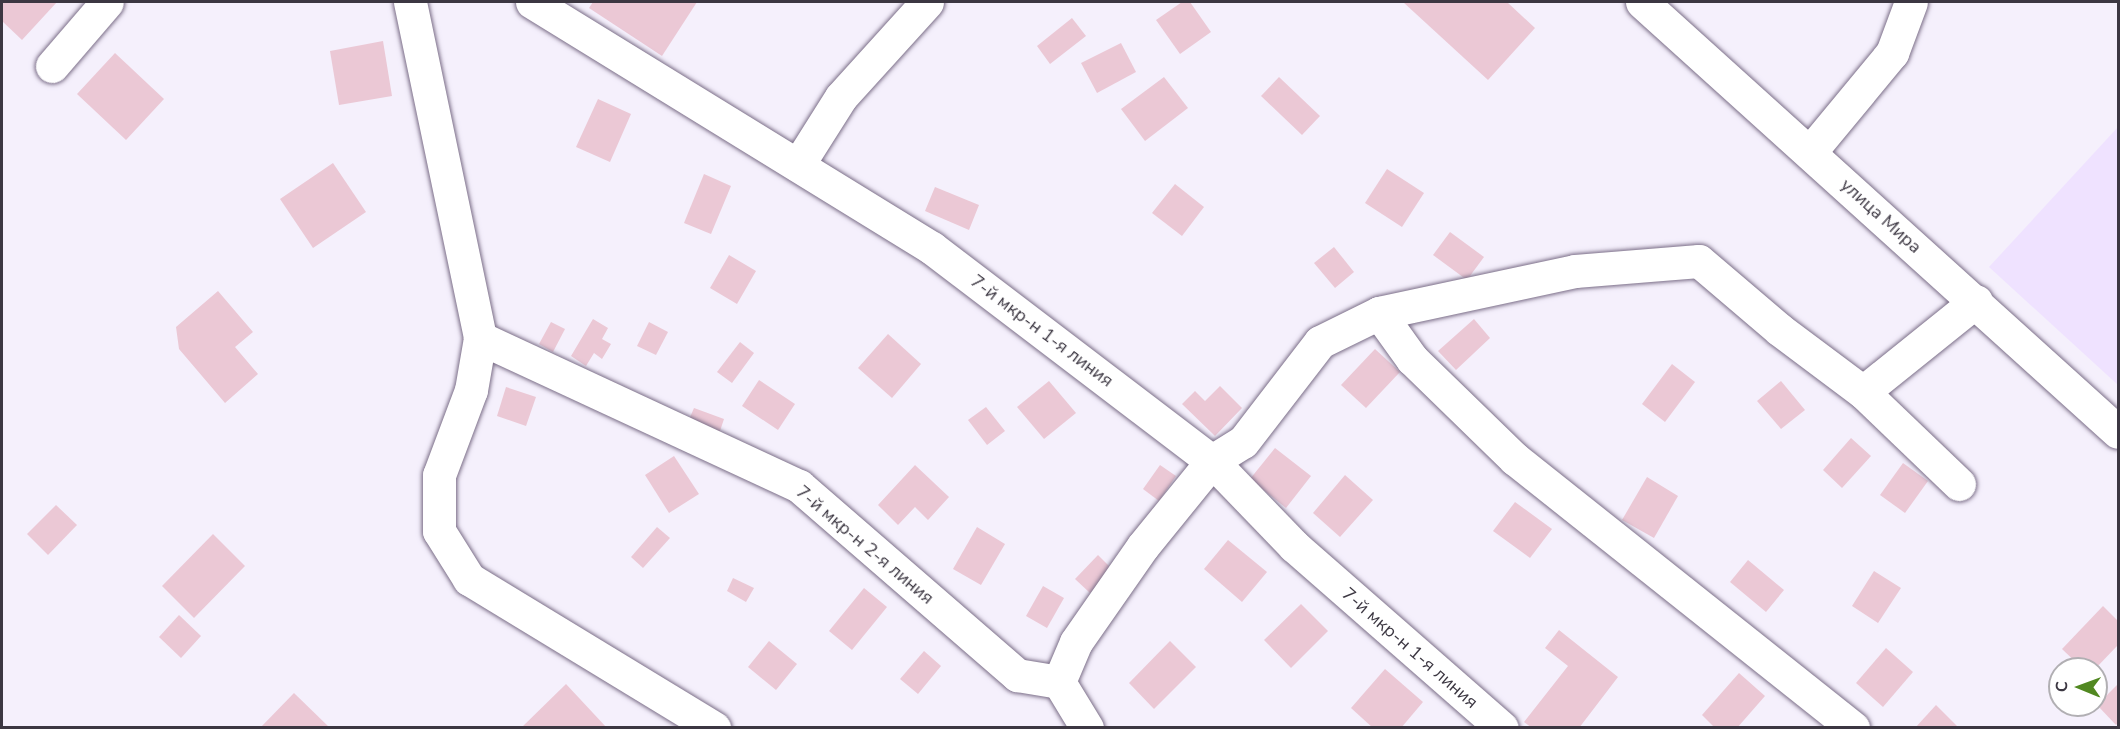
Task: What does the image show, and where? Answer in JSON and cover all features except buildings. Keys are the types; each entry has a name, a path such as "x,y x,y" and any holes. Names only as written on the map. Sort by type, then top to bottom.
{"street":[{"path":"51,66 107,2"},
{"path":"410,2 480,339 471,390 439,475 439,531 469,579 714,728"},
{"name":"7-й мкр-н 1-я линия","path":"532,2 932,248 1212,461 1294,546 1502,728"},
{"path":"798,165 841,97 927,2"},
{"name":"улица Мира","path":"1642,2 2118,432"},
{"path":"1810,152 1892,53 1911,2"},
{"path":"1087,728 1059,682 1076,642 1143,546 1212,461 1243,442 1320,342 1379,313 1575,271 1699,261 1780,330 1863,392 1959,484"},
{"path":"1863,392 1976,302"},
{"path":"1379,313 1412,359 1515,459 1852,728"},
{"name":"7-й мкр-н 2-я линия","path":"480,339 799,486 1017,675 1059,682"}],"shaded area":[{"path":"2118,127 2118,385 1989,267"}]}
